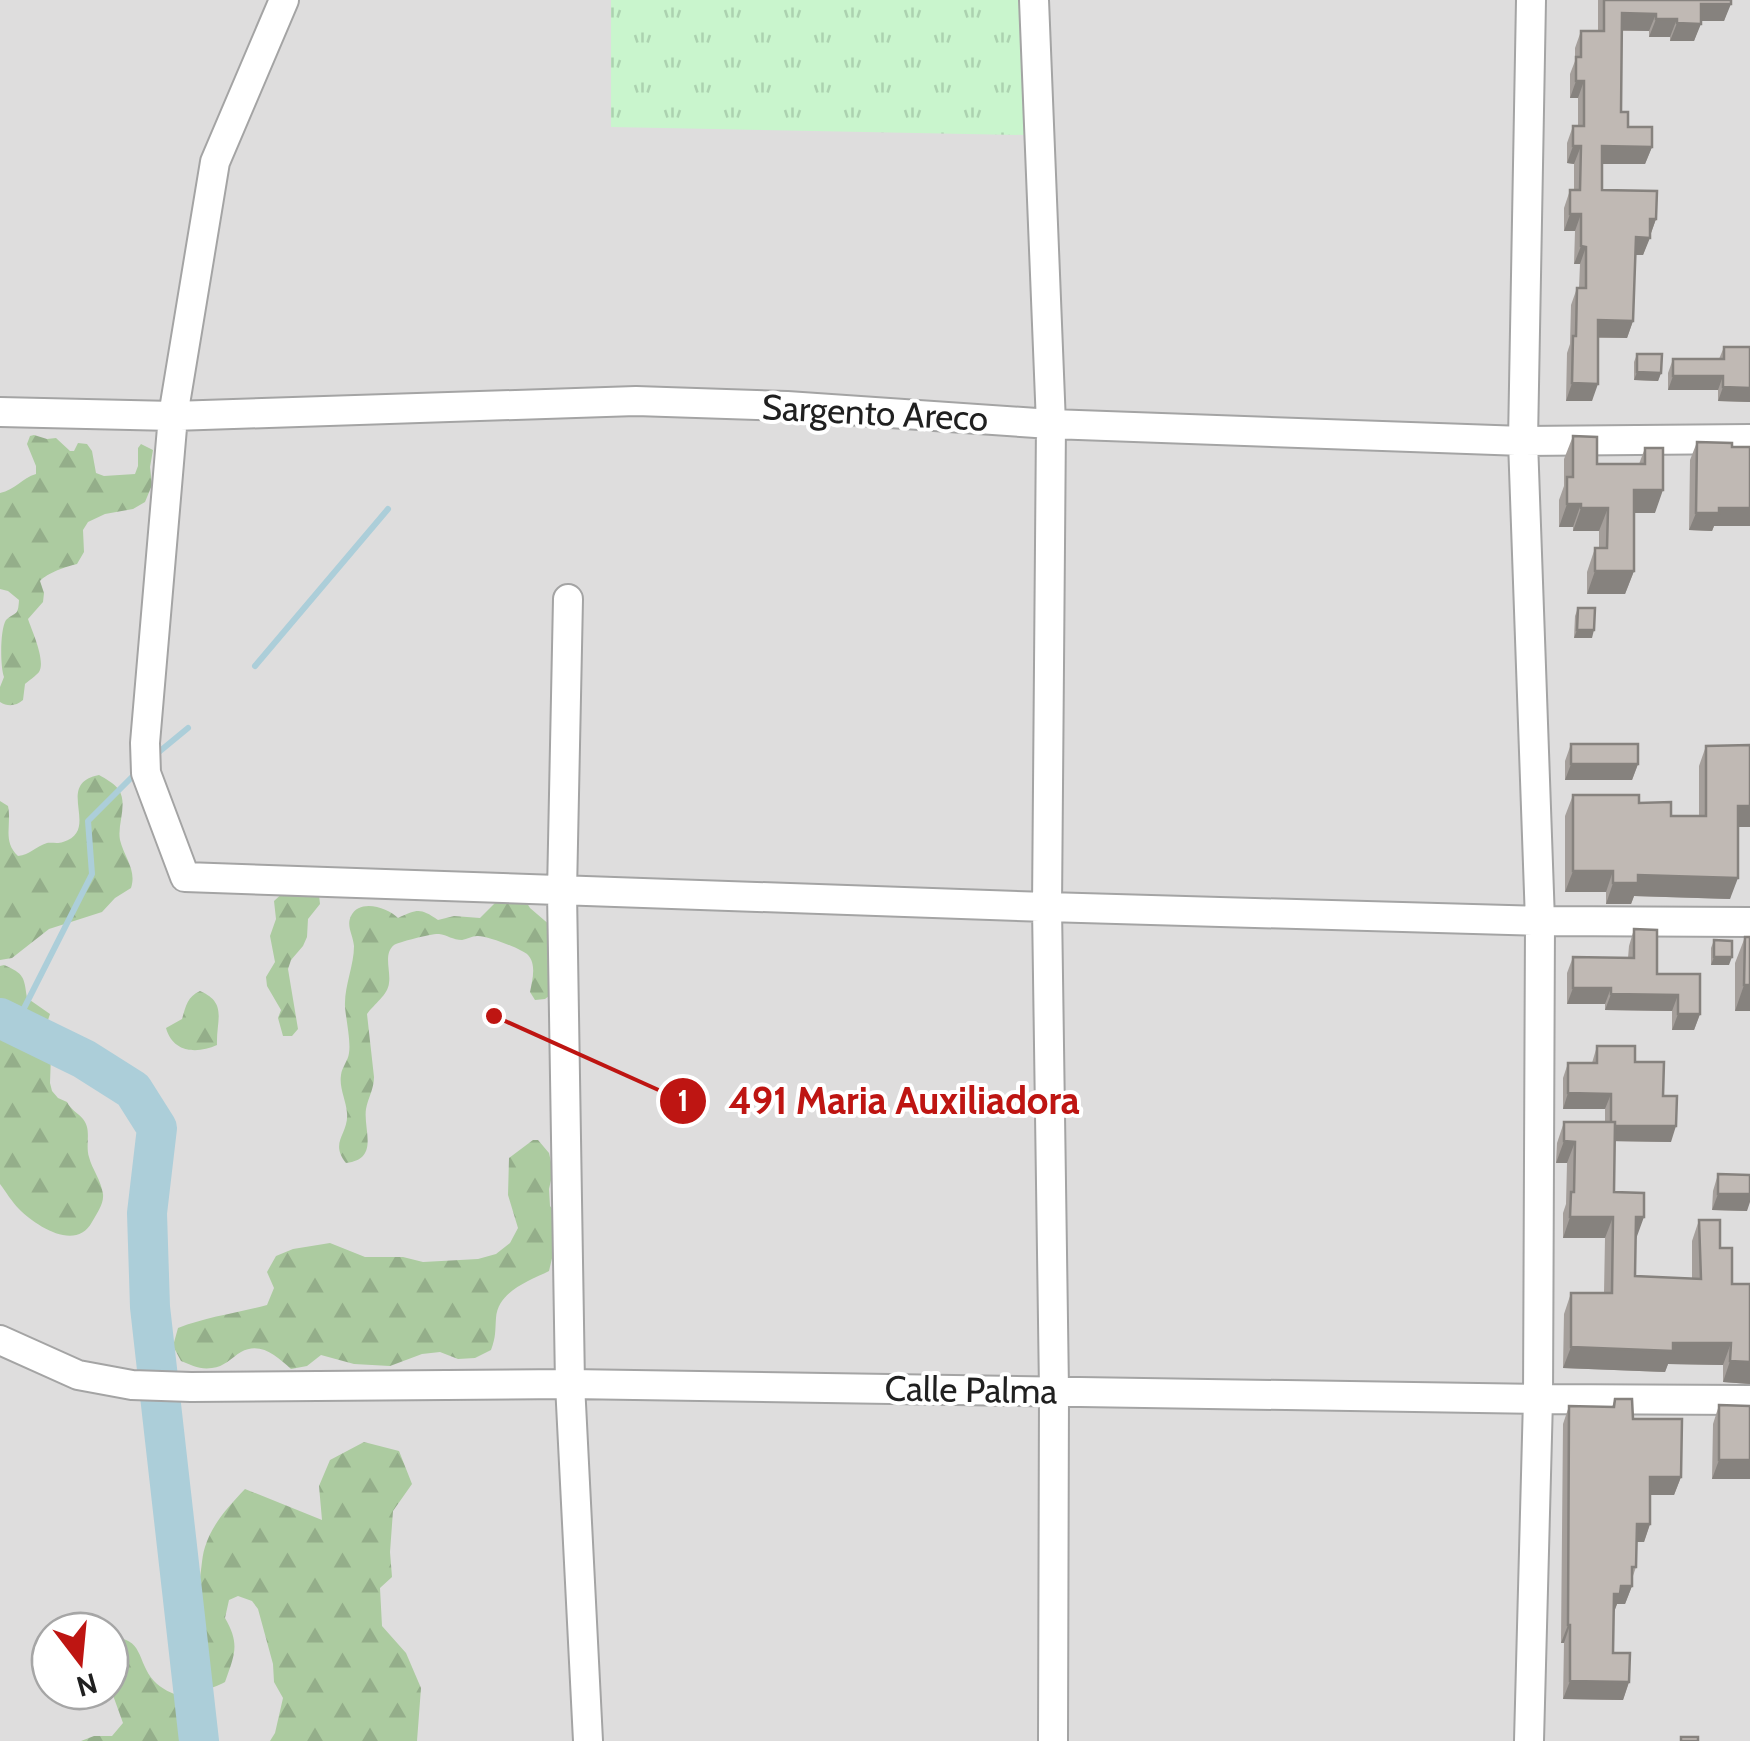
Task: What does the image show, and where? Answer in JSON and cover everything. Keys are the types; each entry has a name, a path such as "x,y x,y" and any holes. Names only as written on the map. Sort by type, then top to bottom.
{"street":[{"path":"284,0 215,162 172,416 145,743 146,773 185,877 1047,907 1540,921 1750,922"},
{"path":"1034,0 1052,424 1047,907 1054,1390 1052,1741"},
{"path":"1529,1741 1538,1399 1540,921 1522,441 1531,0"},
{"name":"Sargento Areco","path":"0,412 172,416 636,401 787,406 1052,424 1522,441 1750,439"},
{"path":"568,599 562,892 570,1384 588,1741"},
{"name":"Calle Palma","path":"0,1340 78,1375 132,1385 570,1384 1750,1400"}],"shaded area":[{"path":"0,0 1750,0 1750,1741 0,1741"}],"green space":[{"path":"611,0 1020,0 1024,135 611,127"},
{"path":"34,435 56,438 70,451 78,443 87,444 96,473 104,476 135,474 141,444 153,450 152,485 145,502 133,509 88,522 83,530 84,552 77,564 40,581 43,602 28,619 41,667 25,684 23,700 9,705 0,702 4,677 2,639 6,620 17,611 19,600 0,589 0,493 36,474 27,444"},
{"path":"99,775 115,785 122,796 120,840 131,869 131,888 102,912 49,929 12,958 0,960 0,801 8,806 10,845 18,856 22,855 43,844 63,842 74,836 79,828 79,788"},
{"path":"287,889 319,895 320,904 308,919 307,937 288,969 298,1029 292,1036 283,1036 278,1018 281,1010 266,977 275,962 270,936 276,919 274,901"},
{"path":"499,899 525,900 551,926 553,993 535,1000 530,992 531,959 496,940 477,936 459,940 436,934 394,945 388,958 388,987 367,1014 374,1077 366,1109 368,1142 363,1156 346,1163 339,1143 347,1120 341,1080 349,1048 345,1007 354,954 351,916 367,906 381,908 398,918 419,911 438,920 454,916 480,918"},
{"path":"0,966 22,977 27,998 50,1014 45,1029 51,1055 52,1091 67,1102 87,1128 89,1157 103,1198 92,1222 76,1235 56,1233 35,1222 16,1206 0,1184"},
{"path":"200,991 217,1007 217,1045 202,1050 180,1047 166,1028 182,1019 190,999"},
{"path":"538,1140 549,1153 553,1171 550,1206 561,1220 549,1271 516,1288 502,1301 491,1350 475,1358 458,1359 440,1352 422,1354 390,1366 354,1364 321,1355 307,1366 291,1369 274,1355 255,1348 216,1367 200,1368 181,1361 173,1346 178,1328 267,1305 274,1288 267,1272 276,1256 293,1249 330,1243 365,1257 403,1257 423,1262 478,1259 496,1254 510,1243 518,1228 508,1195 509,1158"},
{"path":"364,1442 399,1451 412,1484 393,1511 392,1577 380,1588 382,1626 406,1653 421,1688 417,1741 270,1741 283,1698 274,1682 273,1664 258,1609 252,1601 238,1596 229,1600 225,1618 234,1649 225,1682 198,1689 178,1676 174,1665 177,1638 198,1586 205,1547 217,1523 245,1489 322,1520 319,1486 330,1460"},
{"path":"130,1642 154,1681 183,1698 204,1741 81,1741 112,1736 123,1723 119,1711 130,1711"}],"building":[{"path":"1604,0 1731,0 1731,4 1701,4 1701,24 1656,19 1656,14 1622,13 1621,112 1628,112 1628,127 1652,127 1652,147 1602,146 1602,190 1657,191 1656,219 1650,219 1650,238 1636,237 1633,321 1598,320 1598,384 1572,383 1577,288 1586,288 1581,214 1570,214 1570,190 1580,190 1581,146 1573,146 1573,126 1584,126 1584,81 1576,81 1576,57 1581,57 1581,31 1604,31"},
{"path":"1724,347 1750,347 1750,388 1723,387 1723,376 1673,376 1673,359 1724,359"},
{"path":"1637,354 1662,354 1661,373 1637,372"},
{"path":"1573,436 1597,437 1597,464 1645,464 1645,448 1663,448 1663,490 1634,490 1634,571 1595,571 1595,548 1607,548 1608,508 1567,504 1567,477 1573,477"},
{"path":"1697,442 1750,447 1750,508 1696,513"},
{"path":"1578,608 1595,608 1594,630 1577,630"},
{"path":"1571,744 1638,744 1638,764 1571,764"},
{"path":"1750,745 1750,806 1738,806 1738,878 1638,875 1638,883 1613,883 1613,871 1573,871 1573,795 1639,795 1639,803 1671,802 1671,816 1706,816 1706,746"},
{"path":"1634,929 1657,930 1657,974 1700,974 1700,1014 1678,1014 1678,995 1611,994 1611,988 1573,988 1573,957 1634,958"},
{"path":"1745,937 1750,937 1750,985 1744,985"},
{"path":"1714,940 1732,941 1732,957 1714,957"},
{"path":"1597,1046 1635,1046 1635,1062 1664,1062 1663,1096 1677,1096 1676,1126 1615,1126 1611,1122 1611,1094 1568,1093 1568,1063 1597,1063"},
{"path":"1564,1122 1615,1122 1614,1192 1644,1193 1644,1217 1636,1217 1635,1276 1701,1279 1699,1220 1720,1220 1720,1248 1732,1248 1732,1284 1750,1284 1750,1362 1730,1361 1731,1343 1673,1343 1673,1351 1571,1347 1571,1293 1612,1293 1613,1217 1570,1217 1575,1142 1564,1141"},
{"path":"1718,1174 1750,1175 1750,1194 1718,1194"},
{"path":"1615,1399 1632,1399 1633,1419 1682,1419 1681,1477 1650,1477 1650,1524 1637,1524 1632,1586 1621,1586 1620,1594 1614,1594 1613,1653 1630,1653 1629,1682 1570,1681 1569,1406 1614,1407"},
{"path":"1719,1405 1750,1406 1750,1460 1719,1460"},
{"path":"1681,1737 1698,1737 1698,1741 1681,1741"}],"waterway":[{"path":"255,666 388,509"},
{"path":"154,756 188,728"},
{"path":"15,1026 92,874 88,821 138,771"},
{"path":"0,1018 84,1059 133,1090 157,1128 147,1213 150,1307 199,1741"}],"place":[{"name":"491 Maria Auxiliadora","path":"494,1016"}]}
